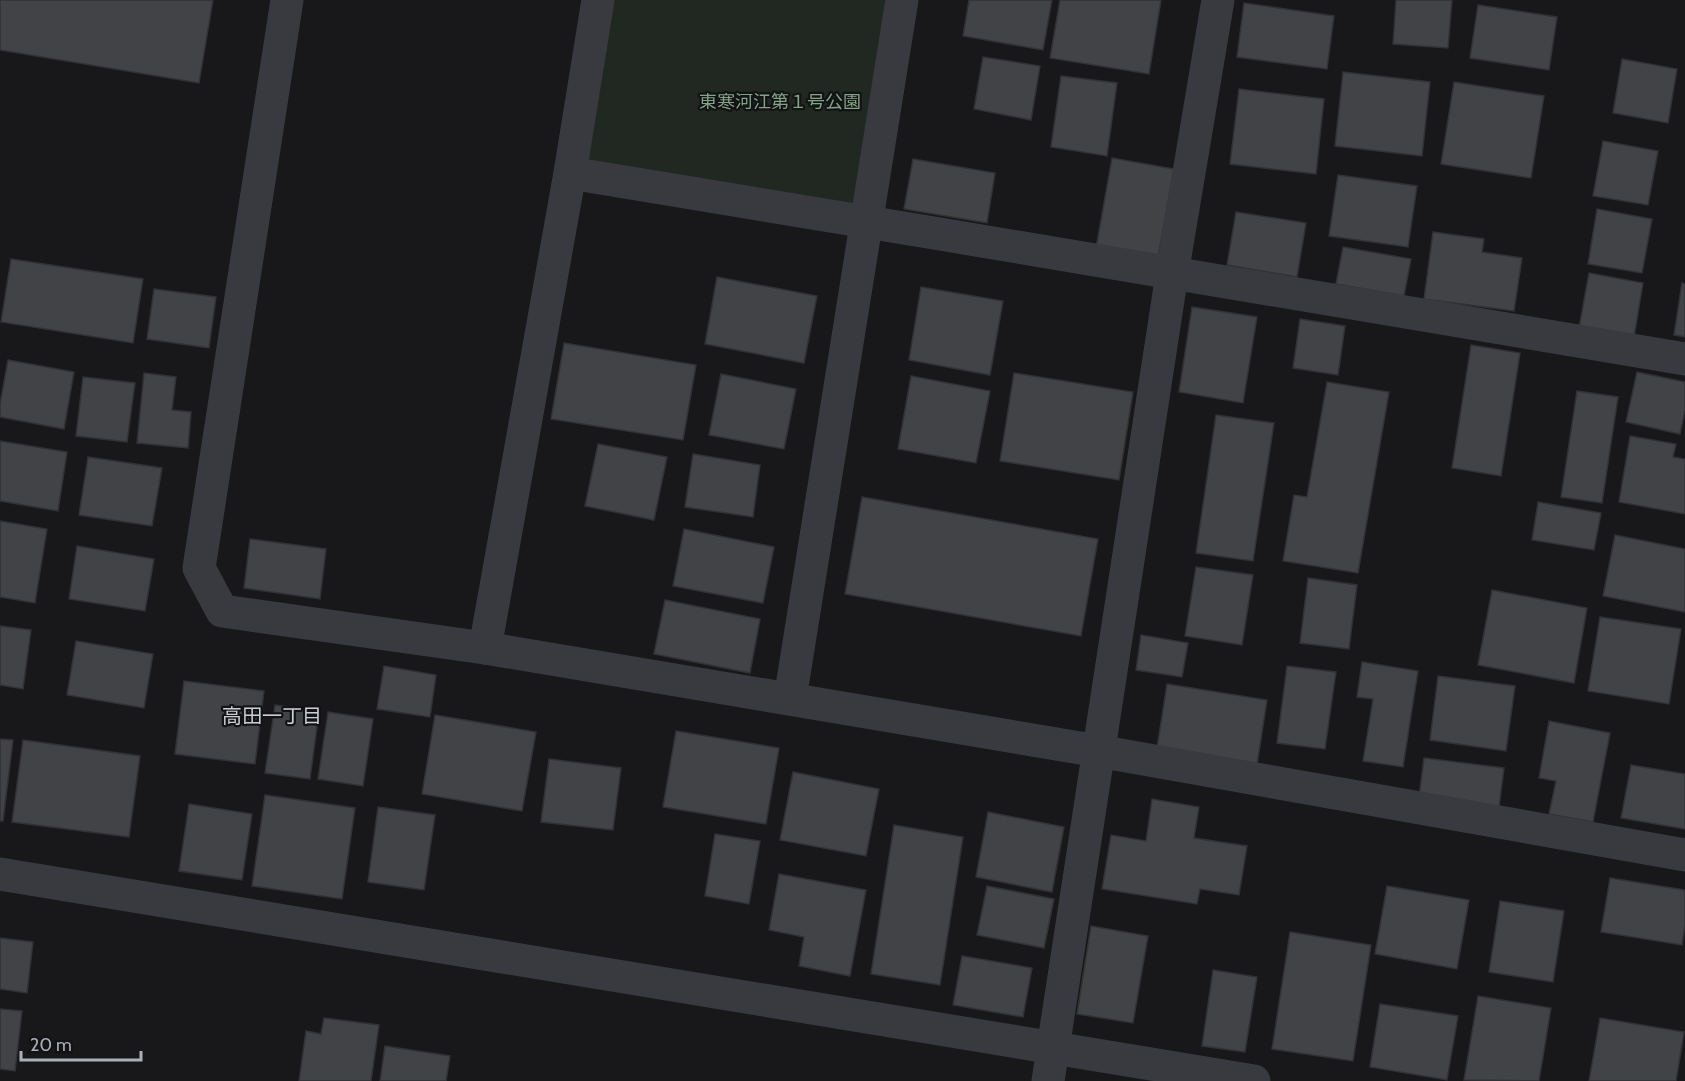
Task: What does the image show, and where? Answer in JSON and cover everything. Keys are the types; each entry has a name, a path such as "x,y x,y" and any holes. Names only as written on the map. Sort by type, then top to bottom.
{"street":[{"path":"287,0 199,568 222,611 485,648 1098,751 1685,855"},
{"path":"485,648 570,173 597,0"},
{"path":"790,699 902,0"},
{"path":"1048,1081 1172,274 1218,0"},
{"path":"570,173 866,220 1172,274 1685,359"},
{"path":"0,874 1254,1081"}],"green space":[{"name":"東寒河江第１号公園","path":"598,0 902,0 866,220 570,173"}],"building":[{"path":"0,0 213,0 199,83 0,50"},
{"path":"969,0 1052,0 1043,50 963,36"},
{"path":"1060,0 1161,0 1149,74 1050,58"},
{"path":"1396,0 1452,0 1448,48 1393,44"},
{"path":"1244,3 1334,16 1327,69 1237,57"},
{"path":"1478,5 1557,17 1549,70 1470,58"},
{"path":"983,57 1040,66 1031,120 974,109"},
{"path":"1622,59 1677,69 1668,123 1613,113"},
{"path":"1343,72 1430,82 1422,156 1335,146"},
{"path":"1061,76 1117,83 1107,156 1051,147"},
{"path":"1454,82 1544,96 1531,178 1441,164"},
{"path":"1239,89 1324,99 1316,174 1230,164"},
{"path":"1603,141 1658,151 1648,205 1593,196"},
{"path":"1112,158 1174,169 1158,258 1096,248"},
{"path":"913,159 995,173 987,223 904,209"},
{"path":"1338,175 1417,186 1408,247 1329,236"},
{"path":"1597,209 1652,219 1642,273 1588,264"},
{"path":"1236,212 1306,223 1297,277 1227,265"},
{"path":"1433,232 1484,239 1482,252 1522,258 1514,311 1424,299"},
{"path":"1343,247 1411,259 1404,296 1336,284"},
{"path":"11,259 143,279 133,343 1,322"},
{"path":"1589,273 1643,283 1634,337 1579,328"},
{"path":"717,277 817,296 804,363 705,344"},
{"path":"1682,283 1685,284 1685,337 1674,335"},
{"path":"921,287 1003,301 990,375 909,360"},
{"path":"154,289 216,297 209,348 147,339"},
{"path":"1192,307 1257,317 1243,403 1179,392"},
{"path":"1300,319 1345,326 1338,375 1293,368"},
{"path":"564,343 696,365 683,440 551,419"},
{"path":"1471,345 1520,353 1501,476 1452,468"},
{"path":"8,360 74,372 64,429 0,417 0,404"},
{"path":"1637,372 1685,382 1685,410 1680,434 1626,422"},
{"path":"144,373 176,377 172,410 191,412 188,448 137,443"},
{"path":"1014,373 1133,392 1119,480 1000,461"},
{"path":"721,374 796,389 784,449 709,435"},
{"path":"911,376 990,391 976,463 898,449"},
{"path":"83,377 135,383 127,442 76,436"},
{"path":"1327,382 1389,392 1358,573 1283,561 1294,495 1307,497"},
{"path":"1577,391 1618,397 1602,503 1561,497"},
{"path":"1216,415 1274,423 1253,561 1196,553"},
{"path":"1630,436 1676,444 1673,457 1685,459 1685,514 1619,502"},
{"path":"0,441 67,452 58,511 0,501"},
{"path":"598,444 667,457 654,520 585,506"},
{"path":"693,454 760,465 753,517 685,507"},
{"path":"88,457 162,468 152,526 79,515"},
{"path":"862,497 1098,539 1081,636 845,594"},
{"path":"1538,502 1601,513 1594,550 1532,540"},
{"path":"0,521 47,529 35,603 0,597"},
{"path":"684,529 774,547 763,603 673,586"},
{"path":"1615,535 1685,549 1685,612 1603,596"},
{"path":"250,539 326,549 320,599 244,588"},
{"path":"77,546 154,559 145,611 69,599"},
{"path":"1196,567 1253,575 1242,645 1185,636"},
{"path":"1308,578 1357,585 1349,649 1300,643"},
{"path":"1492,590 1587,608 1574,683 1478,665"},
{"path":"665,600 760,619 750,673 654,654"},
{"path":"1600,617 1681,629 1669,704 1588,691"},
{"path":"0,626 31,630 23,689 0,685"},
{"path":"1141,635 1188,643 1182,677 1136,670"},
{"path":"76,641 153,654 144,708 67,695"},
{"path":"1362,662 1418,671 1403,767 1363,761 1373,699 1357,697"},
{"path":"384,666 436,675 430,717 377,709"},
{"path":"1287,666 1336,672 1325,749 1277,743"},
{"path":"1438,676 1515,686 1506,751 1430,740"},
{"path":"184,681 264,691 255,764 175,754"},
{"path":"1167,684 1267,700 1257,765 1157,748"},
{"path":"275,705 319,712 310,779 265,773"},
{"path":"328,712 373,719 363,786 318,779"},
{"path":"435,715 536,732 522,811 422,794"},
{"path":"1549,721 1610,733 1593,822 1549,814 1556,781 1539,778"},
{"path":"676,731 779,748 766,824 663,807"},
{"path":"0,739 13,740 3,821 0,821"},
{"path":"23,740 140,756 129,837 12,822"},
{"path":"1424,758 1504,768 1499,807 1419,797"},
{"path":"549,759 621,768 613,830 541,822"},
{"path":"1631,765 1685,774 1685,829 1621,818"},
{"path":"793,772 879,789 866,856 780,840"},
{"path":"265,795 355,808 342,899 252,886"},
{"path":"1152,799 1199,807 1194,838 1247,846 1239,895 1200,889 1197,904 1102,889 1111,835 1146,841"},
{"path":"189,804 252,814 242,880 179,871"},
{"path":"378,807 435,815 424,890 368,882"},
{"path":"988,812 1064,827 1052,892 976,877"},
{"path":"894,825 963,837 940,985 871,974"},
{"path":"715,834 760,841 749,904 705,896"},
{"path":"779,874 866,890 850,976 799,966 804,937 769,930"},
{"path":"1610,878 1685,890 1685,925 1682,945 1601,932"},
{"path":"987,886 1054,899 1044,948 977,935"},
{"path":"1387,886 1469,900 1457,969 1375,954"},
{"path":"1500,901 1564,911 1553,982 1489,972"},
{"path":"1091,926 1148,936 1133,1023 1077,1014"},
{"path":"1290,932 1371,945 1353,1061 1272,1049"},
{"path":"0,938 33,942 27,993 0,989"},
{"path":"962,956 1032,968 1023,1017 953,1005"},
{"path":"1213,970 1257,977 1245,1052 1202,1046"},
{"path":"1478,996 1551,1008 1539,1081 1464,1080"},
{"path":"1380,1004 1458,1016 1447,1080 1370,1067"},
{"path":"0,1009 22,1011 15,1071 0,1069"},
{"path":"324,1018 379,1025 371,1081 299,1081 306,1031 321,1034"},
{"path":"1600,1018 1684,1032 1676,1081 1589,1081"},
{"path":"385,1046 450,1056 446,1081 380,1081"}],"district":[{"name":"高田一丁目","path":"272,716"}]}
